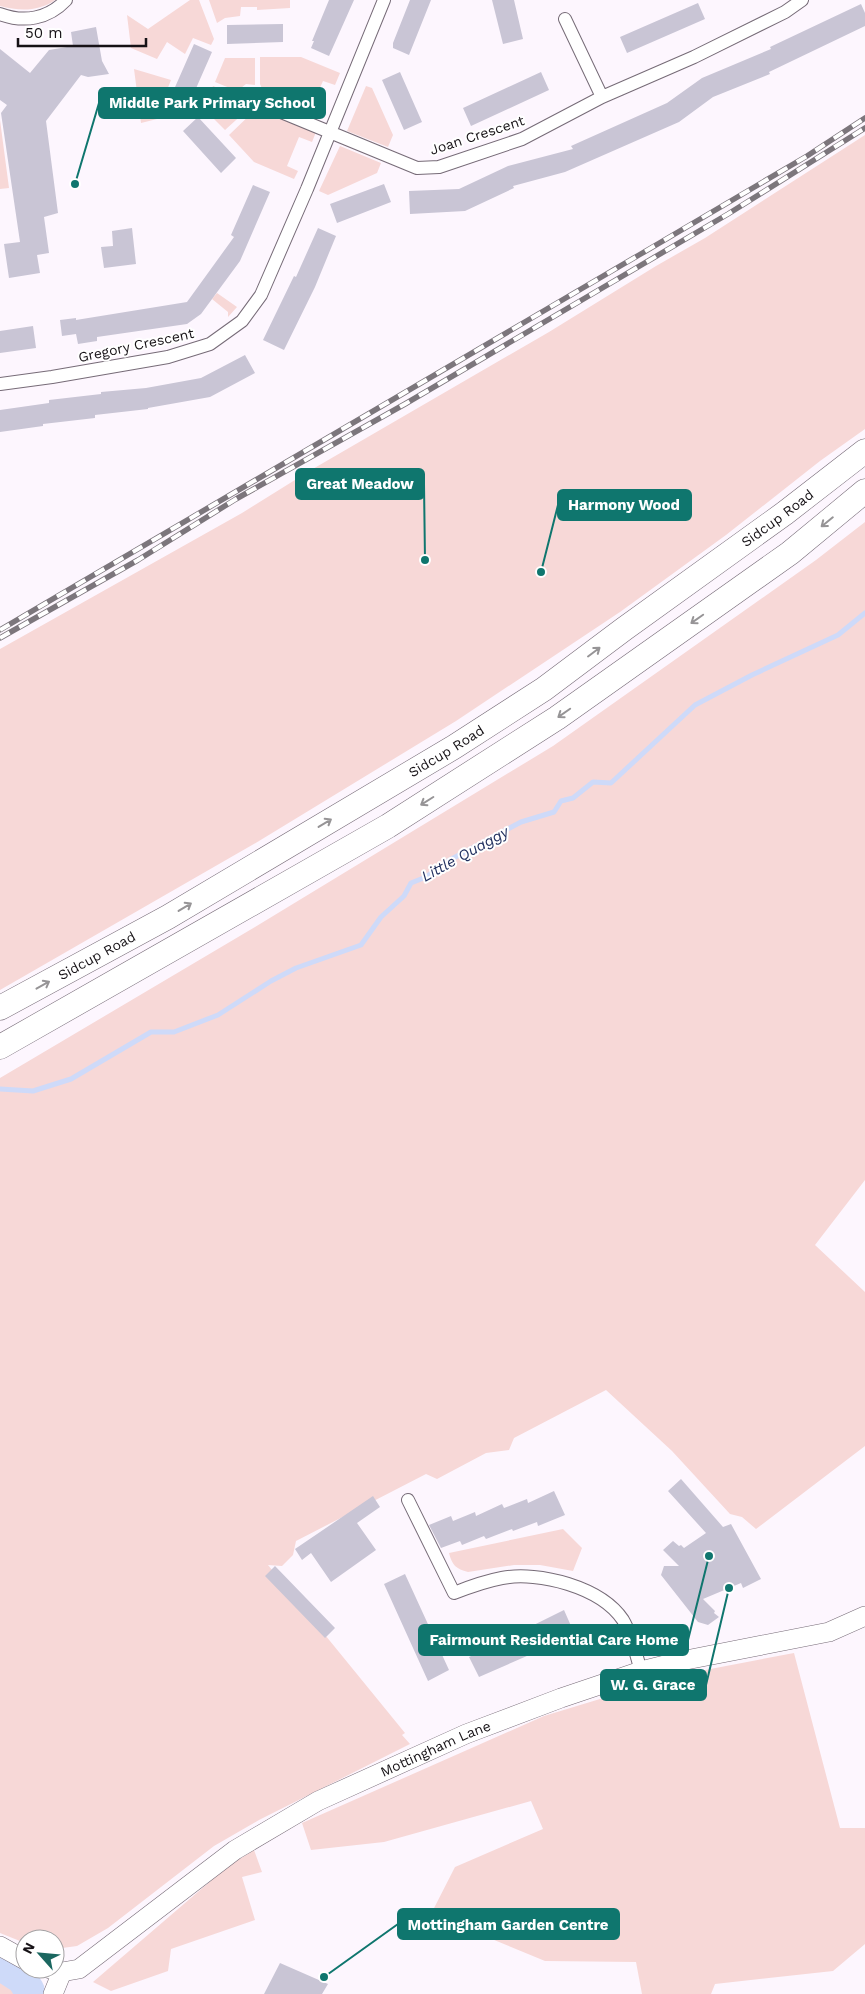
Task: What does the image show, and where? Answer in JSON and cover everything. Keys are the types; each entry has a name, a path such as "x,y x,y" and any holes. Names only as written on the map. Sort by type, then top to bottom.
{"highway":[{"name":"Sidcup Road","path":"0,1008 168,917 454,747 544,690 624,629 786,513 865,451"},
{"path":"0,1047 380,830 557,718 790,553 865,491"}],"street":[{"path":"0,14 22,19 37,18 55,10 66,0"},
{"name":"Gregory Crescent","path":"0,384 168,357 202,348 230,331 250,312 261,295 307,189 384,0"},
{"name":"Joan Crescent","path":"329,132 416,168 439,167 522,139 602,97 694,57 785,12 802,0"},
{"path":"565,19 602,97"},
{"path":"247,98 329,132"},
{"path":"408,1500 454,1593 502,1577 553,1579 582,1588 610,1607 623,1620 641,1671"},
{"name":"Mottingham Lane","path":"65,1970 79,1968 92,1960 153,1911 235,1850 318,1801 466,1734 561,1698 641,1671 681,1661 829,1632 865,1616"},
{"path":"0,1946 15,1954"},
{"path":"53,1994 55,1979"}],"shaded area":[{"path":"0,0 55,0 42,7 14,9 0,6"},
{"path":"190,0 199,0 214,39 211,45 193,38 185,54 167,42 157,59 131,48 127,15 148,29"},
{"path":"209,0 290,0 290,8 257,10 257,7 241,7 240,16 225,18 217,23"},
{"path":"260,57 301,57 340,73 335,85 323,81 311,108 322,113 319,117 264,93 260,84"},
{"path":"225,58 255,58 255,85 246,84 237,91 215,82"},
{"path":"134,69 171,80 165,95 188,104 185,112 141,123"},
{"path":"213,86 235,95 238,105 246,111 225,130 204,109"},
{"path":"366,86 372,88 393,135 388,147 347,131"},
{"path":"258,107 316,132 312,142 299,137 287,166 298,171 294,179 254,162 229,135"},
{"path":"0,120 9,188 0,189"},
{"path":"865,135 865,429 820,461 726,535 620,612 456,721 259,841 0,990 0,649 242,513 311,470 549,332 705,238"},
{"path":"340,146 381,163 377,173 328,195 319,191"},
{"path":"217,293 237,307 228,317 228,312 212,299"},
{"path":"865,522 865,1180 815,1245 865,1292 865,1446 756,1529 742,1517 730,1514 672,1451 606,1390 514,1438 509,1450 486,1453 437,1479 426,1474 296,1541 293,1555 282,1566 268,1565 405,1733 402,1735 410,1744 259,1820 214,1846 108,1928 77,1946 65,1948 65,1929 15,1929 15,1939 0,1933 0,1078 255,927 553,746 816,560"},
{"path":"563,1529 582,1548 573,1571 540,1565 514,1565 468,1572 455,1566 449,1553"},
{"path":"794,1653 840,1828 865,1828 865,1944 833,1971 715,1984 711,1994 642,1994 636,1962 545,1961 431,1914 455,1867 543,1829 531,1801 384,1842 311,1850 302,1823 544,1716 679,1675"},
{"path":"254,1850 262,1872 242,1877 255,1920 171,1949 168,1971 111,1991 93,1982 227,1867"},
{"path":"0,1961 15,1970 15,1979 29,1979 35,1983 31,1994 0,1994"}],"building":[{"path":"329,0 354,0 329,56 311,48 314,41 312,41"},
{"path":"410,0 431,0 409,55 393,48 393,43"},
{"path":"492,0 514,0 523,39 503,44"},
{"path":"698,3 705,19 627,53 620,37"},
{"path":"861,4 865,13 865,26 769,72 770,74 713,97 679,122 565,172 513,186 514,188 465,211 410,214 409,191 459,189 508,166 573,149 571,146 667,103 702,78 771,49 770,47"},
{"path":"283,24 283,42 227,44 227,25"},
{"path":"96,27 102,61 109,74 88,77 81,75 46,121 58,213 44,217 49,253 37,255 40,273 9,278 4,244 20,242 1,113 7,105 0,100 0,49 30,73 49,50 73,46 71,32"},
{"path":"194,44 212,52 190,102 172,94"},
{"path":"400,72 422,122 404,130 382,80"},
{"path":"541,72 549,90 471,126 463,108"},
{"path":"198,117 236,158 221,173 183,131"},
{"path":"384,184 391,202 337,223 330,204"},
{"path":"253,185 270,192 240,261 201,314 187,324 97,337 97,341 78,344 76,334 62,336 60,320 76,318 76,320 187,302 234,237 231,235"},
{"path":"132,228 136,264 104,268 101,247 113,246 112,231"},
{"path":"318,228 336,236 315,287 284,350 263,340 294,276 296,277"},
{"path":"33,326 36,348 0,353 0,331"},
{"path":"245,355 255,373 210,397 148,409 95,415 95,418 43,424 43,426 0,432 0,410 49,403 49,400 101,394 101,392 146,388 201,378"},
{"path":"681,1479 723,1527 731,1524 761,1579 743,1588 741,1583 703,1599 719,1617 708,1625 698,1622 661,1575 664,1566 679,1566 663,1550 673,1541 684,1548 706,1533 668,1491"},
{"path":"554,1491 565,1515 538,1526 537,1522 486,1539 484,1536 462,1545 460,1541 441,1548 429,1525 451,1516 453,1521 475,1512 476,1516 502,1504 504,1508 527,1499 528,1503"},
{"path":"373,1496 380,1507 357,1523 376,1550 331,1582 311,1553 302,1560 295,1549"},
{"path":"275,1566 335,1628 325,1638 265,1576"},
{"path":"405,1574 449,1670 428,1681 384,1584"},
{"path":"564,1610 575,1635 479,1677 469,1657"},
{"path":"280,1963 328,1984 322,1994 264,1994"}],"waterway":[{"name":"Little Quaggy","path":"0,1089 33,1091 71,1079 151,1032 174,1032 218,1015 271,981 296,968 361,945 381,917 404,896 411,883 426,877 446,862 521,822 554,812 561,801 573,798 593,782 611,783 695,705 752,675 838,635 865,613"},
{"path":"0,1965 22,1979 29,1990"}],"railway":[{"path":"0,630 807,156 865,118"},
{"path":"0,638 138,560 236,499 405,404 728,214 865,128"}],"place":[{"name":"Middle Park Primary School","path":"75,184"},
{"name":"Great Meadow","path":"425,560"},
{"name":"Harmony Wood","path":"541,572"},
{"name":"Fairmount Residential Care Home","path":"709,1556"},
{"name":"W. G. Grace","path":"729,1588"},
{"name":"Mottingham Garden Centre","path":"324,1977"}]}
